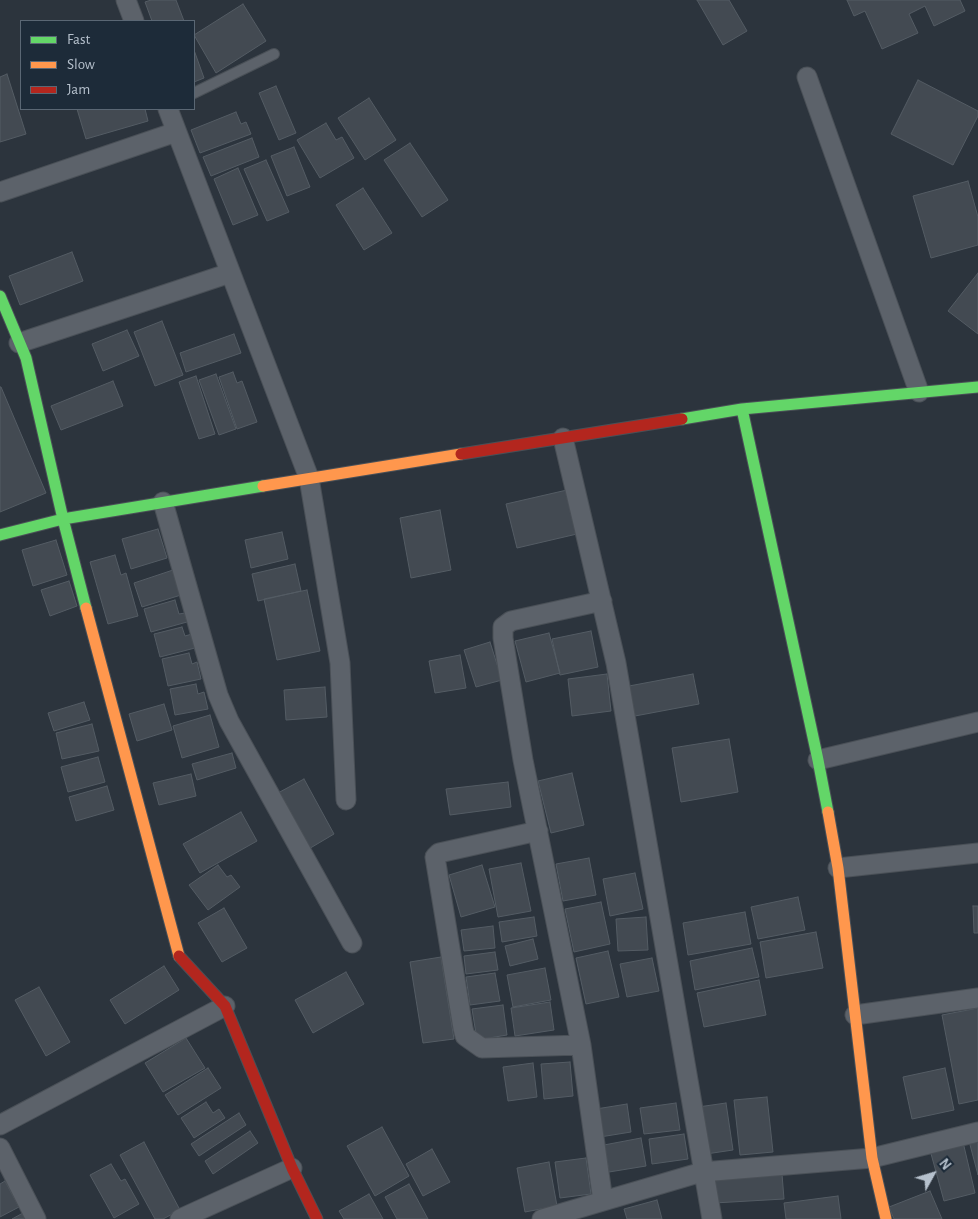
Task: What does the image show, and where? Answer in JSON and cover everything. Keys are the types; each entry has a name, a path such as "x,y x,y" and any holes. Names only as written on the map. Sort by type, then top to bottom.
{"street":[{"path":"126,0 134,20"},
{"path":"808,77 919,392"},
{"path":"168,110 309,478 340,663 346,800"},
{"path":"0,192 176,132"},
{"path":"19,343 230,273"},
{"path":"0,296 26,358 63,519 179,957 225,1006 292,1168 318,1219"},
{"path":"0,535 63,519 163,502 742,409 978,387"},
{"path":"742,409 818,760 838,868 872,1158 886,1219"},
{"path":"563,438 616,663 702,1172 712,1219"},
{"path":"163,502 218,695 225,712 352,943"},
{"path":"602,601 511,621 503,627 503,638 523,760 581,1045 603,1201"},
{"path":"818,760 978,722"},
{"path":"538,831 439,853 435,857 463,1028 465,1036 482,1048 581,1045"},
{"path":"838,868 978,853"},
{"path":"855,1016 978,998"},
{"path":"0,1125 225,1006"},
{"path":"542,1219 702,1172 872,1158 978,1132"},
{"path":"0,1148 36,1219"},
{"path":"180,1219 292,1168"}],"lane":[{"path":"195,93 274,54"}],"building":[{"path":"151,0 176,0 184,20 152,20 145,2"},
{"path":"697,0 729,0 747,31 723,45"},
{"path":"847,0 960,0 965,11 934,26 925,6 909,14 918,33 882,49 865,11 854,16"},
{"path":"243,4 266,41 216,73 195,34"},
{"path":"195,53 204,78 195,82"},
{"path":"7,74 26,134 0,142 0,77"},
{"path":"918,80 978,111 978,116 953,165 891,134"},
{"path":"276,86 296,133 279,140 259,93"},
{"path":"369,98 396,140 365,160 338,118"},
{"path":"77,110 145,110 148,121 86,139"},
{"path":"236,112 241,124 246,122 251,134 200,153 191,130"},
{"path":"326,123 336,140 342,137 354,158 320,178 297,140"},
{"path":"252,138 259,157 211,176 203,157"},
{"path":"410,143 448,200 422,217 384,160"},
{"path":"294,147 310,187 287,196 271,156"},
{"path":"266,160 289,212 267,221 244,169"},
{"path":"238,168 258,215 233,225 214,179"},
{"path":"968,181 978,217 978,245 931,258 913,196"},
{"path":"363,188 392,233 364,250 336,205"},
{"path":"72,252 83,281 20,305 9,276"},
{"path":"978,273 978,334 948,311"},
{"path":"162,321 183,375 155,386 134,332"},
{"path":"127,330 139,356 103,371 92,344"},
{"path":"234,334 241,353 186,372 180,353"},
{"path":"233,372 237,383 242,381 257,422 237,429 219,377"},
{"path":"216,374 236,429 219,435 199,380"},
{"path":"196,376 215,434 199,439 179,382"},
{"path":"113,381 123,406 61,430 51,406"},
{"path":"0,387 46,493 0,512"},
{"path":"567,490 577,534 517,548 506,504"},
{"path":"440,510 451,570 411,578 400,518"},
{"path":"158,529 167,558 131,569 122,539"},
{"path":"282,532 288,559 251,568 245,540"},
{"path":"56,540 67,575 33,586 22,550"},
{"path":"115,555 121,575 126,573 138,616 108,624 90,562"},
{"path":"295,564 301,591 258,601 252,574"},
{"path":"173,570 181,595 142,607 134,583"},
{"path":"69,581 77,606 50,616 41,590"},
{"path":"307,590 320,651 277,660 264,599"},
{"path":"175,600 179,614 185,613 187,622 151,632 144,609"},
{"path":"182,627 185,636 192,634 195,648 160,657 154,634"},
{"path":"591,631 598,667 560,675 552,639"},
{"path":"549,633 560,673 526,682 515,641"},
{"path":"490,642 502,680 476,687 464,650"},
{"path":"189,653 192,664 197,662 201,679 168,686 162,659"},
{"path":"460,655 466,688 435,693 429,661"},
{"path":"607,674 611,711 572,716 568,679"},
{"path":"693,674 699,704 635,716 629,686"},
{"path":"196,684 198,694 204,692 208,709 175,715 170,689"},
{"path":"325,687 327,717 286,720 284,690"},
{"path":"84,702 90,720 54,731 48,713"},
{"path":"164,704 172,730 137,741 129,714"},
{"path":"210,715 219,747 182,758 173,726"},
{"path":"92,724 99,751 62,759 56,733"},
{"path":"729,739 738,792 681,802 672,748"},
{"path":"232,753 236,768 197,780 192,764"},
{"path":"98,757 105,782 68,792 61,767"},
{"path":"572,773 584,825 551,833 538,781"},
{"path":"191,774 196,796 159,805 153,783"},
{"path":"304,779 334,834 307,850 276,794"},
{"path":"508,782 511,807 450,815 446,789"},
{"path":"107,786 114,810 76,821 69,797"},
{"path":"241,812 257,841 200,873 183,844"},
{"path":"589,858 596,895 563,901 556,864"},
{"path":"521,863 531,911 498,917 489,869"},
{"path":"218,865 227,877 231,875 240,887 208,910 189,885"},
{"path":"482,865 495,907 461,917 449,875"},
{"path":"635,873 643,909 610,916 603,879"},
{"path":"798,897 805,930 758,939 751,907"},
{"path":"601,902 610,944 574,952 565,909"},
{"path":"973,906 978,906 978,933 974,933"},
{"path":"224,908 247,948 222,962 198,923"},
{"path":"745,912 751,944 688,955 683,923"},
{"path":"534,917 537,936 502,942 499,922"},
{"path":"646,917 648,950 618,951 616,919"},
{"path":"493,926 495,948 464,951 461,930"},
{"path":"816,932 823,968 766,978 760,942"},
{"path":"533,939 538,959 510,966 505,946"},
{"path":"752,948 759,977 695,990 690,961"},
{"path":"608,951 619,997 586,1004 576,958"},
{"path":"495,952 498,970 466,974 464,956"},
{"path":"441,957 454,1039 423,1043 410,962"},
{"path":"652,958 659,991 627,997 620,964"},
{"path":"164,966 179,990 125,1024 110,1000"},
{"path":"545,968 551,1000 513,1007 507,975"},
{"path":"346,972 364,1004 313,1033 295,1000"},
{"path":"495,973 500,1001 470,1005 466,977"},
{"path":"759,980 766,1015 704,1027 697,993"},
{"path":"39,987 70,1042 46,1056 15,1000"},
{"path":"550,1002 554,1030 515,1036 511,1008"},
{"path":"503,1005 507,1035 477,1040 472,1009"},
{"path":"978,1008 978,1100 959,1104 942,1015"},
{"path":"186,1038 205,1068 163,1092 145,1063"},
{"path":"570,1062 573,1096 544,1099 541,1064"},
{"path":"533,1063 537,1097 508,1101 503,1067"},
{"path":"208,1068 221,1088 178,1115 165,1095"},
{"path":"945,1068 954,1110 912,1119 903,1077"},
{"path":"767,1097 773,1152 740,1155 734,1100"},
{"path":"206,1102 213,1113 219,1109 225,1118 194,1138 181,1118"},
{"path":"676,1103 680,1130 644,1134 640,1108"},
{"path":"726,1103 733,1150 706,1154 698,1107"},
{"path":"627,1104 631,1132 600,1137 596,1109"},
{"path":"239,1113 246,1125 199,1156 191,1144"},
{"path":"382,1127 409,1176 375,1196 347,1146"},
{"path":"250,1131 258,1143 213,1174 205,1161"},
{"path":"684,1134 688,1159 652,1164 649,1139"},
{"path":"641,1138 646,1166 609,1172 604,1145"},
{"path":"978,1139 978,1175 969,1141"},
{"path":"144,1142 180,1210 163,1219 155,1219 120,1155"},
{"path":"963,1142 975,1193 944,1201 930,1150"},
{"path":"432,1149 450,1182 423,1196 406,1164"},
{"path":"586,1158 591,1194 560,1198 555,1162"},
{"path":"549,1162 557,1206 525,1212 517,1168"},
{"path":"111,1164 121,1181 125,1179 139,1204 114,1218 90,1175"},
{"path":"782,1174 784,1199 714,1203 713,1178"},
{"path":"5,1181 19,1207 0,1217 0,1184"},
{"path":"409,1184 428,1219 397,1219 385,1197"},
{"path":"930,1191 942,1219 894,1219 889,1207"},
{"path":"369,1194 383,1219 344,1219 339,1211"},
{"path":"838,1196 841,1219 786,1219 784,1203"},
{"path":"657,1200 662,1219 627,1219 624,1209"},
{"path":"23,1213 26,1219 12,1219"}],"traffic: fast":[{"path":"0,296 26,358 63,519 86,608"},
{"path":"682,419 742,409 978,387"},
{"path":"742,409 828,812"},
{"path":"0,535 63,519 263,486"}],"traffic: slow":[{"path":"263,486 461,454"},
{"path":"86,608 179,956"},
{"path":"828,812 838,868 872,1158 886,1219"}],"traffic: jam":[{"path":"461,454 682,419"},
{"path":"179,956 225,1006 292,1168 317,1219"}]}
